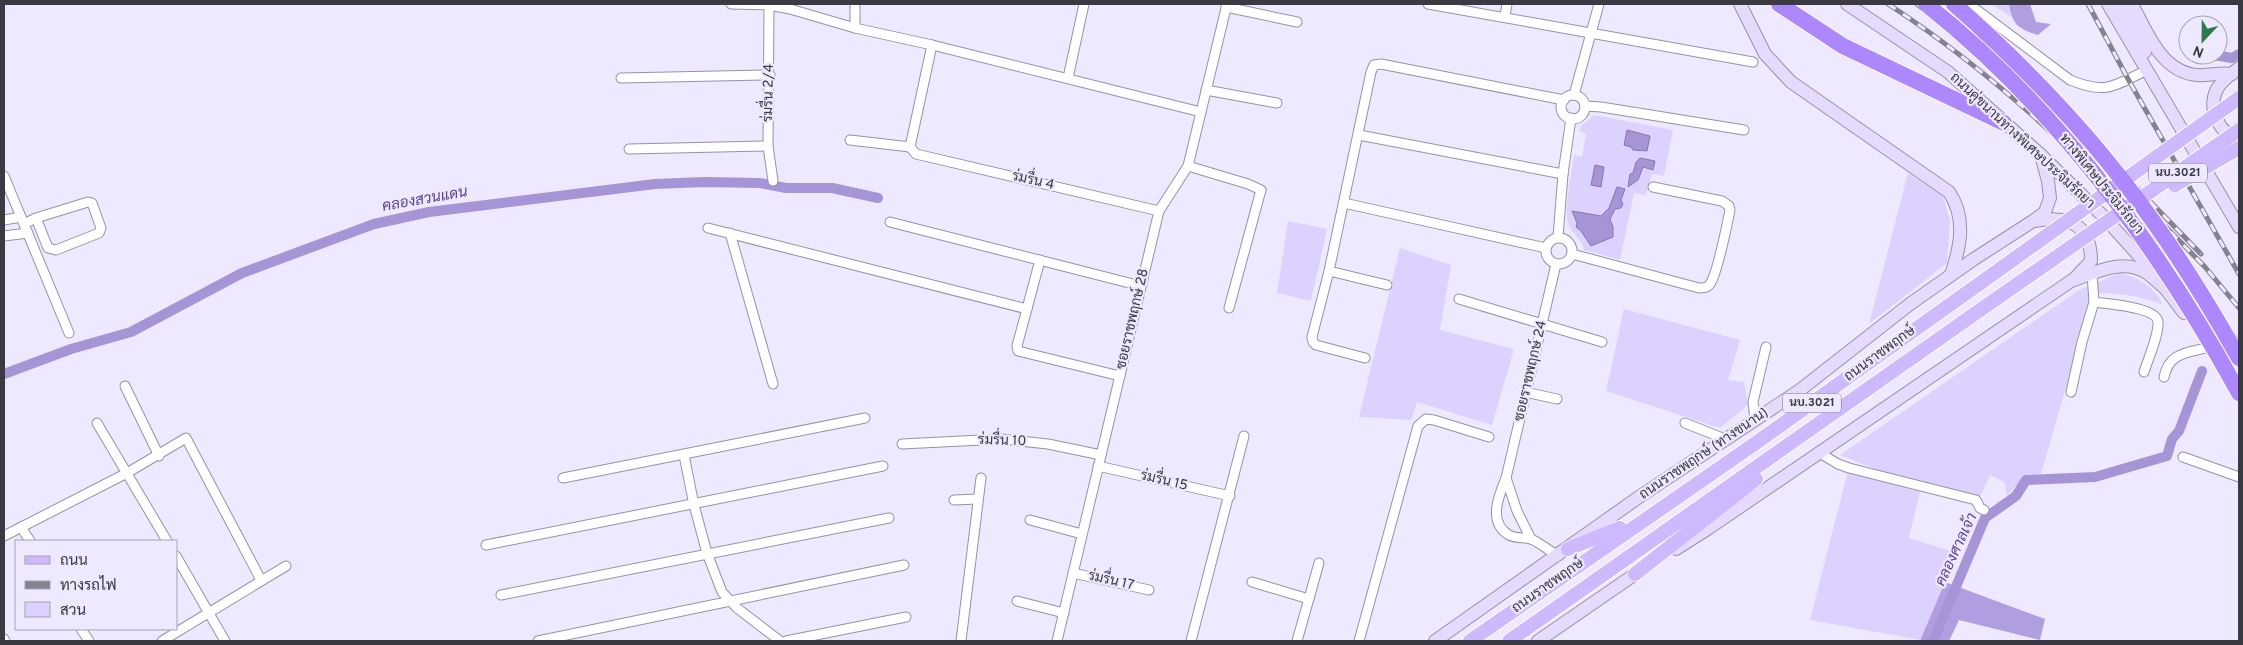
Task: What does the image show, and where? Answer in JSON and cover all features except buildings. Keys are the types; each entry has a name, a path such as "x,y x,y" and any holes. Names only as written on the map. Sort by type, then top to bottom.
{"highway":[{"path":"1779,4 1844,46 2004,123"},
{"name":"ทางพิเศษประจิมรัถยา","path":"1926,4 1983,52 2024,93 2069,143 2131,220 2192,310 2239,393"},
{"name":"ทางพิเศษประจิมรัถยา","path":"1954,4 2020,64 2115,170 2198,288 2239,358"}],"main road":[{"path":"1740,4 1760,46 1791,82 1949,192 1958,207 1960,231 1960,244 1951,275"},
{"name":"ถนนคู่ขนานทางพิเศษประจิมรัถยา","path":"1847,4 1948,72 2041,155 2104,217 2168,291 2189,320 2239,405"},
{"path":"2108,4 2239,227"},
{"path":"2120,4 2160,81 2168,104"},
{"path":"2132,4 2152,42 2169,65"},
{"path":"2130,23 2156,57 2169,65 2196,75 2236,71"},
{"path":"2236,71 2223,81 2216,90 2213,102 2218,124 2226,133 2239,140"},
{"name":"ถนนราชพฤกษ์","path":"1470,641 1753,445 2239,98"},
{"name":"ถนนราชพฤกษ์","path":"1509,641 2239,130"},
{"path":"2117,216 2239,148"},
{"name":"ถนนราชพฤกษ์ (ทางขนาน)","path":"1435,641 1827,370 1910,304 1951,275 2034,221 2044,212 2050,198 2048,181 2041,155"},
{"path":"1538,641 1635,574 1709,528 1818,452 2072,281 2091,261 2089,242 2084,232 2066,219 2052,218 2034,221"},
{"path":"2072,281 2104,268 2115,266 2146,272 2168,291"},
{"path":"2189,320 2215,338 2239,378"},
{"path":"1635,574 1806,440 1833,415"},
{"path":"1563,553 1651,515"}],"street":[{"path":"731,4 769,4 855,28 1068,78 1127,95 1201,112"},
{"name":"ร่มรื่น 2/4","path":"769,4 768,146 773,182"},
{"path":"855,4 855,28"},
{"path":"1068,78 1084,4"},
{"path":"1428,4 1505,16 1753,62"},
{"path":"1505,16 1508,4"},
{"path":"1574,95 1599,4"},
{"path":"1969,4 2070,80 2077,83 2094,89 2114,87 2146,70"},
{"path":"1226,5 1297,22"},
{"name":"ซอยราชพฤกษ์ 28","path":"1057,641 1159,211 1188,166 1226,5"},
{"path":"910,148 932,45"},
{"path":"1365,358 1316,345 1312,337 1329,271 1374,65 1381,64 1564,100 1574,95 1582,98 1585,106 1582,115 1571,118 1567,117 1562,109 1564,100"},
{"path":"620,78 770,75"},
{"path":"1206,90 1278,103"},
{"path":"1585,106 1610,108 1744,130"},
{"path":"1558,238 1563,174 1571,118"},
{"path":"1358,134 1563,174"},
{"name":"ร่มรื่น 4","path":"850,140 910,148 916,154 1159,211"},
{"path":"629,149 768,146"},
{"path":"1188,166 1248,184 1261,190 1230,308"},
{"path":"4,176 69,333"},
{"path":"1572,254 1700,288 1708,286 1715,269 1730,210 1729,206 1722,201 1653,187"},
{"path":"4,220 36,218 88,202 92,203 102,228 99,233 52,250 48,248 36,218"},
{"path":"1344,203 1546,248"},
{"path":"890,222 1141,286"},
{"path":"708,228 1027,309"},
{"path":"4,236 28,233"},
{"path":"730,233 772,384"},
{"path":"1558,238 1567,240 1571,244 1572,254 1568,261 1556,264 1547,256 1546,248 1549,242 1558,238"},
{"path":"1040,260 1017,346 1018,350 1120,376"},
{"name":"ซอยราชพฤกษ์ 24","path":"1556,264 1506,478 1499,494 1496,512 1501,527 1508,534 1531,539 1563,553"},
{"path":"1329,271 1387,286"},
{"path":"2072,392 2082,342 2094,302 2092,274"},
{"path":"1459,299 1542,322 1602,342"},
{"path":"2094,302 2143,310 2156,316 2158,322 2156,332 2144,372"},
{"path":"1755,418 1753,402 1766,347"},
{"path":"2164,377 2168,364 2174,358 2206,348"},
{"path":"125,386 159,456"},
{"path":"1525,392 1558,399"},
{"path":"563,478 865,418"},
{"path":"1359,641 1418,426 1426,419 1434,420 1489,437"},
{"path":"96,423 167,540"},
{"path":"1685,423 1726,439"},
{"path":"1191,641 1244,436"},
{"path":"4,536 159,456 186,438 261,580"},
{"name":"ร่มรื่น 10","path":"902,444 1001,439 1048,444 1101,455"},
{"path":"1818,452 1849,468 1976,500 1984,510"},
{"path":"684,455 706,553 722,592 730,601 780,641"},
{"path":"2183,457 2239,477"},
{"path":"486,545 883,466"},
{"name":"ร่มรื่น 15","path":"1098,466 1230,496"},
{"path":"961,641 980,478"},
{"path":"1506,478 1517,511 1531,539"},
{"path":"954,500 977,499"},
{"path":"501,595 889,518"},
{"path":"1030,520 1082,534"},
{"path":"21,527 29,540"},
{"path":"178,559 225,641"},
{"path":"1298,641 1319,563"},
{"path":"538,641 904,565"},
{"path":"162,641 286,566"},
{"name":"ร่มรื่น 17","path":"1073,572 1148,590"},
{"path":"1252,582 1309,599"},
{"path":"1017,601 1064,613"},
{"path":"786,641 906,617"},
{"path":"82,630 89,641"}],"green space":[{"path":"1991,4 2009,4 2011,17"},
{"path":"1594,115 1673,130 1664,176 1652,174 1646,195 1634,193 1620,260 1584,250 1568,223 1568,200 1574,155 1582,157 1586,134 1579,131 1581,126"},
{"path":"1908,173 1943,196 1950,221 1947,263 1869,324"},
{"path":"1288,221 1327,229 1311,301 1277,293"},
{"path":"1400,248 1451,265 1440,330 1514,349 1492,425 1417,402 1411,420 1359,417"},
{"path":"2120,273 2146,284 2156,293 2163,305 2128,295 2093,293 2041,474 2027,475 2007,495 2004,482 1990,475 1980,497 1901,479 1840,455 2079,290"},
{"path":"1624,309 1740,340 1728,380 1744,382 1748,405 1720,428 1606,391"},
{"path":"1848,471 1920,492 1909,538 1960,554 1945,582 1921,640 1810,620"}],"shaded area":[{"path":"2009,4 2030,4 2036,22 2051,24 2038,35 2026,31 2014,21"},
{"path":"1627,130 1650,136 1647,151 1633,150 1631,147 1624,145"},
{"path":"1640,158 1655,161 1653,170 1643,167 1638,180 1628,187 1630,174 1633,173 1636,162"},
{"path":"1595,165 1604,167 1601,187 1591,185"},
{"path":"1617,187 1625,189 1621,200 1623,204 1621,208 1615,209 1610,219 1613,227 1613,237 1591,246 1576,227 1577,223 1572,211 1601,216 1609,208"},
{"path":"1945,582 2045,619 2040,640 1959,620 1949,641 1920,641"}],"waterway":[{"path":"2228,57 2232,58 2239,54"},
{"name":"คลองสวนแดน","path":"4,374 71,349 131,332 242,273 374,224 429,212 655,184 704,182 760,183 786,188 832,188 878,198"},
{"name":"คลองศาลเจ้า","path":"1933,641 1985,518 2016,496 2026,480 2095,477 2167,456 2172,439 2179,431 2202,371"}],"railway":[{"path":"1888,4 1960,55 1994,82 2060,141 2122,203 2174,261 2208,301 2239,343"},
{"path":"1917,4 2019,83 2078,137 2205,267 2239,308"},
{"path":"1930,4 1977,37 2019,75"},
{"path":"2088,4 2128,79 2239,274"},
{"path":"2138,189 2201,254"}]}
